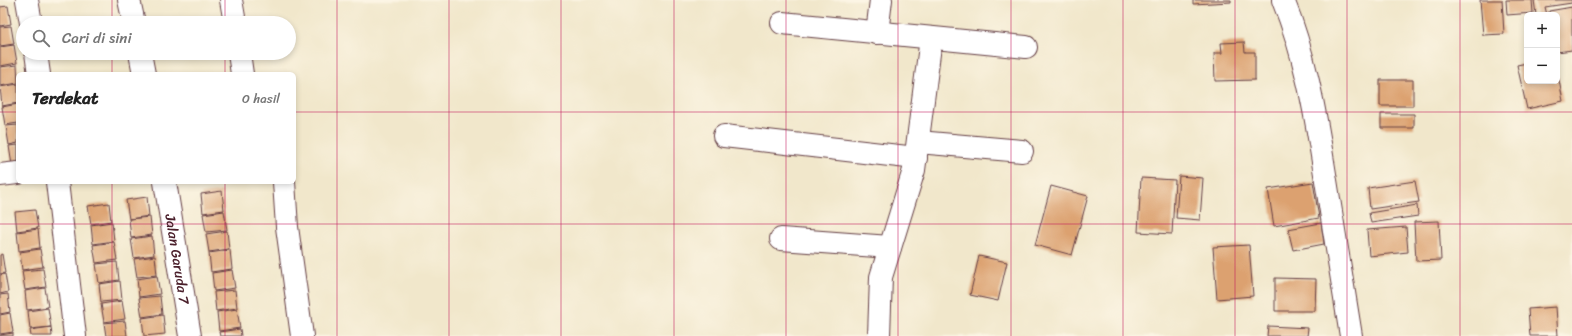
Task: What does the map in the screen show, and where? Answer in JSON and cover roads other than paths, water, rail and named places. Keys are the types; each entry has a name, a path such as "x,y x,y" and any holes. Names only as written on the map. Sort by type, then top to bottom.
{"street":[{"path":"27,0 30,16"},
{"path":"129,0 132,16"},
{"path":"231,0 234,16"},
{"path":"877,33 881,0"},
{"path":"1283,0 1291,19 1306,71 1320,145 1351,336"},
{"path":"782,23 1026,47"},
{"path":"879,336 881,277 914,170 931,38"},
{"path":"37,60 39,72"},
{"path":"141,60 144,72"},
{"path":"240,60 242,72"},
{"path":"724,136 917,150 1022,151"},
{"path":"0,175 16,173"},
{"path":"57,184 75,336"},
{"name":"Jalan Garuda 7","path":"165,184 190,336"},
{"path":"284,184 287,227 302,336"},
{"path":"781,239 890,247"}]}
